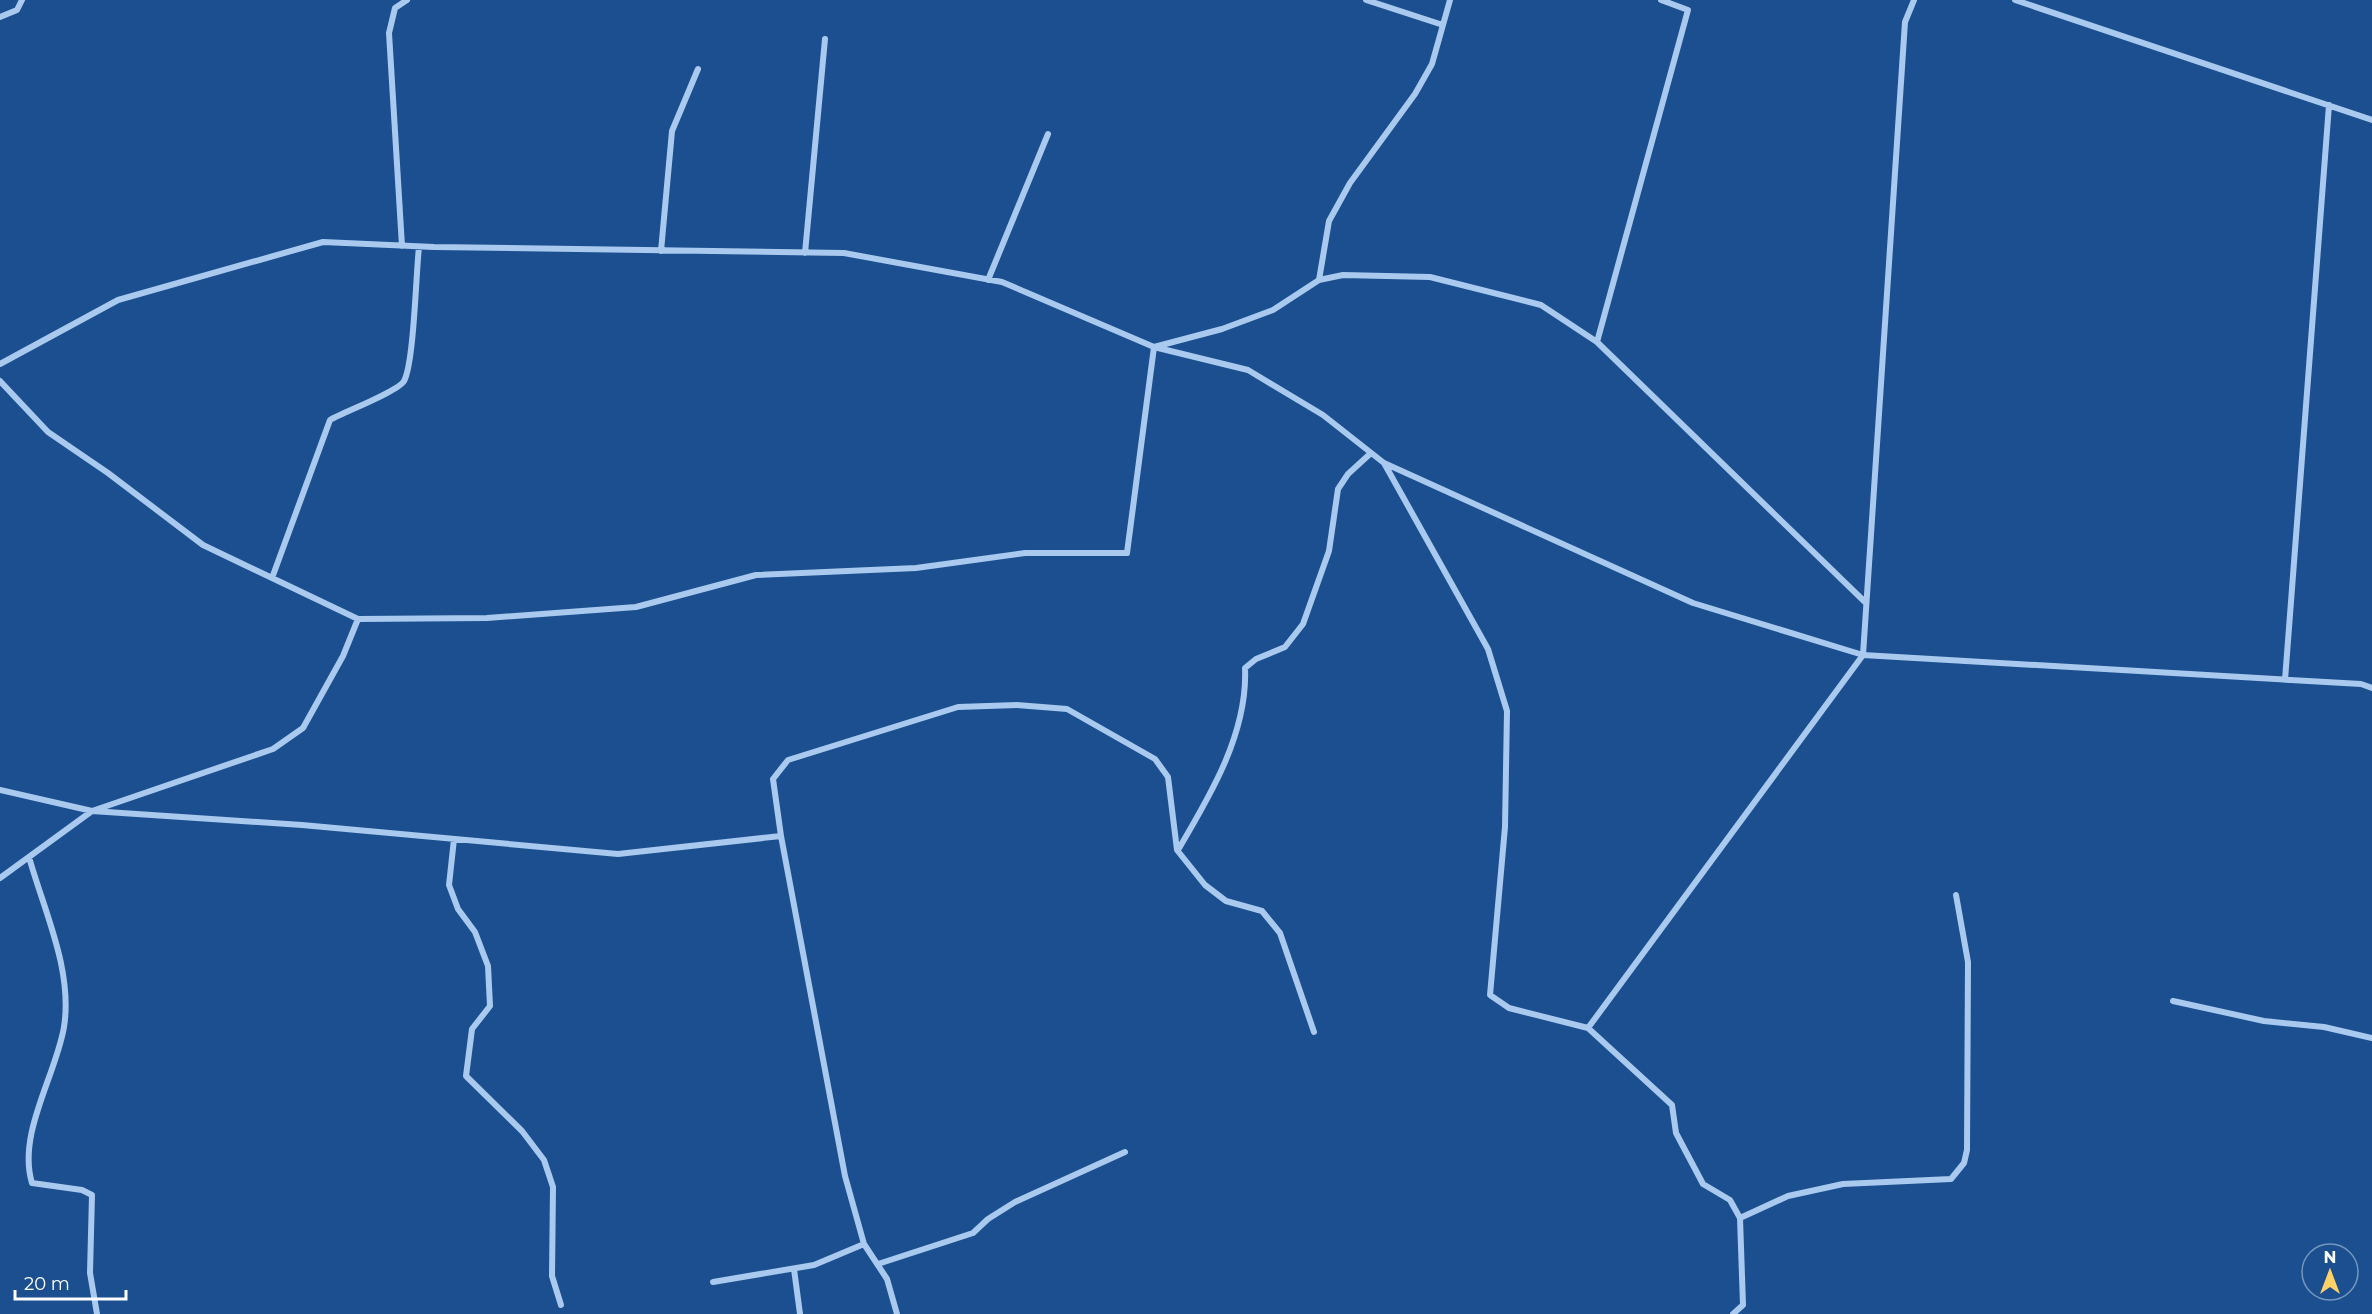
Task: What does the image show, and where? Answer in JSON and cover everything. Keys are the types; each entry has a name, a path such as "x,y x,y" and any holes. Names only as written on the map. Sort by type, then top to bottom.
{"street":[{"path":"0,17 17,10 22,0"},
{"path":"402,246 388,33 394,8 407,0"},
{"path":"1366,0 1443,25"},
{"path":"1319,280 1329,221 1350,183 1415,94 1432,64 1450,0"},
{"path":"1597,342 1688,10 1662,0"},
{"path":"1588,1028 1863,655 1905,22 1914,0"},
{"path":"2015,0 2372,120"},
{"path":"805,253 825,39"},
{"path":"662,251 672,131 698,69"},
{"path":"2285,680 2329,105"},
{"path":"988,280 1048,134"},
{"path":"0,364 118,300 322,242 419,247 844,253 1002,282 1154,346 1248,370 1323,415 1384,463 1693,603 1863,655 2361,684 2372,688"},
{"path":"272,578 330,420 361,403 387,395 404,382 409,359 419,247"},
{"path":"1154,346 1222,329 1273,310 1319,280 1343,275 1430,277 1541,305 1597,342 1866,603"},
{"path":"0,381 48,432 108,473 203,545 358,620 487,618 636,607 756,575 916,568 1025,553 1127,553 1154,346"},
{"path":"1177,850 1202,810 1236,732 1246,680 1245,668 1257,659 1286,647 1303,624 1329,551 1338,489 1348,474 1371,453"},
{"path":"1384,463 1488,649 1507,711 1505,827 1490,995 1509,1008 1588,1028 1672,1104 1676,1133 1703,1184 1730,1200 1740,1218 1743,1305 1733,1314"},
{"path":"0,878 92,811 273,749 303,728 343,656 358,620"},
{"path":"897,1314 888,1279 864,1244 845,1176 781,836 773,779 788,760 958,706 1017,705 1066,709 1155,759 1167,777 1177,850 1205,885 1226,901 1263,911 1280,933 1314,1032"},
{"path":"0,790 92,811 618,854 781,836"},
{"path":"453,839 449,885 458,909 475,932 488,966 490,1006 472,1029 466,1076 522,1131 544,1160 553,1187 552,1276 561,1305"},
{"path":"29,857 62,963 65,1008 64,1028 29,1149 28,1172 32,1183 82,1190 92,1195 90,1273 97,1314"},
{"path":"1740,1218 1788,1197 1843,1184 1951,1179 1964,1163 1967,1150 1968,962 1956,895"},
{"path":"2173,1002 2264,1021 2324,1027 2372,1038"},
{"path":"878,1264 973,1233 988,1219 1015,1202 1125,1152"},
{"path":"713,1282 814,1265 864,1244"},
{"path":"794,1269 800,1314"}]}
